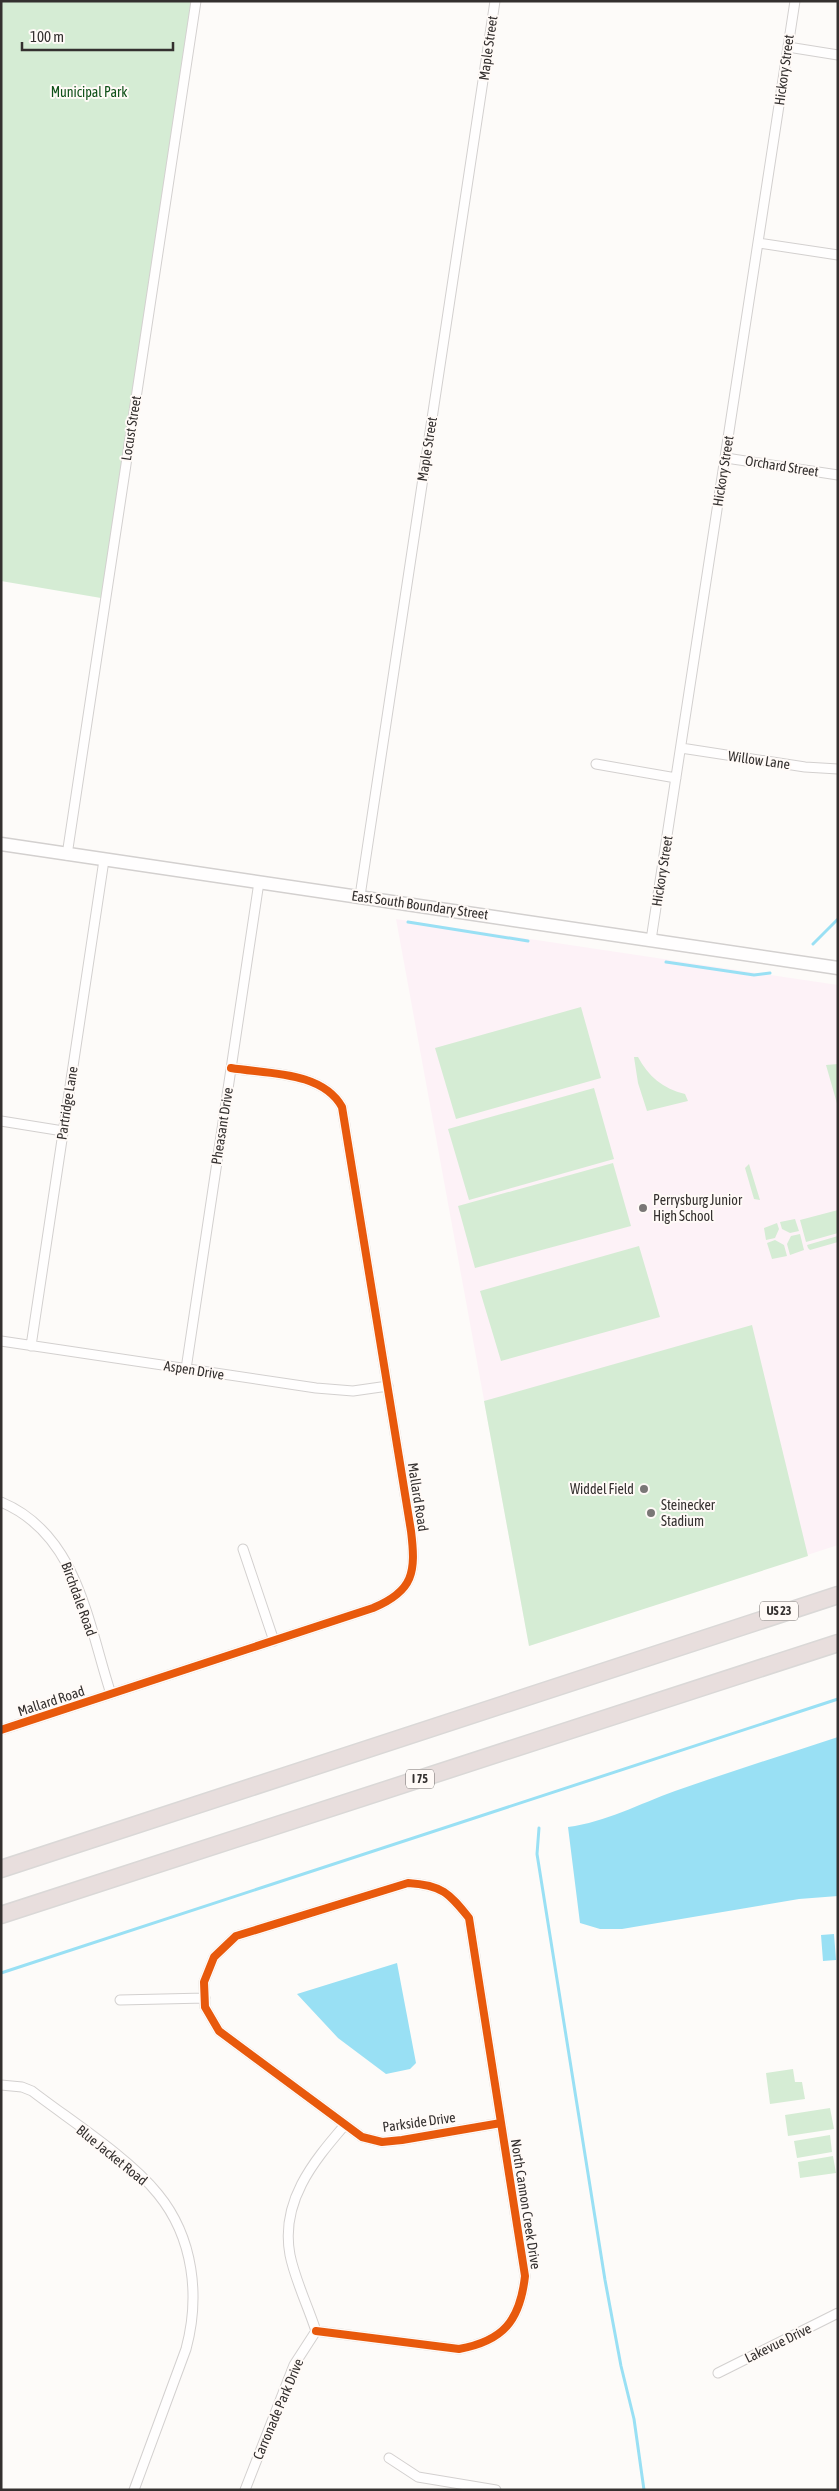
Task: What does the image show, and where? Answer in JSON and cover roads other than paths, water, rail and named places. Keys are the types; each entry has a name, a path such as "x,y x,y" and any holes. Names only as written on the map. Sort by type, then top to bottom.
{"highway":[{"name":"US 23","path":"719,1634 838,1588"},
{"path":"1,1869 838,1595"},
{"name":"I 75","path":"1,1915 838,1642"}],"street":[{"name":"Locust Street","path":"67,854 196,1"},
{"name":"Maple Street","path":"360,896 495,1"},
{"name":"Hickory Street","path":"651,940 795,1"},
{"path":"788,47 838,54"},
{"path":"759,243 838,255"},
{"name":"Orchard Street","path":"726,458 838,475"},
{"name":"Willow Lane","path":"681,748 815,768 838,769"},
{"path":"596,764 676,778"},
{"name":"East South Boundary Street","path":"1,844 838,968"},
{"name":"Partridge Lane","path":"32,1346 104,860"},
{"name":"Pheasant Drive","path":"186,1369 259,882"},
{"name":"Mallard Road","path":"1,1730 387,1603 399,1595 409,1582 413,1568 412,1538 342,1107 333,1093 318,1083 231,1068"},
{"path":"1,1121 63,1131"},
{"name":"Aspen Drive","path":"1,1341 338,1390 388,1386"},
{"name":"Birchdale Road","path":"1,1502 25,1514 39,1526 61,1552 76,1583 111,1694"},
{"path":"243,1549 274,1641"},
{"name":"North Cannon Creek Drive","path":"205,1998 204,1982 214,1957 236,1936 408,1883 428,1884 451,1896 469,1918 525,2276 522,2300 512,2318 496,2338 478,2346 459,2349 316,2330"},
{"path":"120,2000 205,1998"},
{"name":"Parkside Drive","path":"205,1998 205,2006 219,2031 344,2126 362,2137 382,2142 501,2123"},
{"name":"Blue Jacket Road","path":"1,2085 22,2087 32,2091 133,2168 159,2195 176,2222 186,2246 192,2272 194,2298 192,2328 134,2490"},
{"path":"316,2330 290,2254 289,2226 302,2179 313,2162 344,2126"},
{"name":"Lakevue Drive","path":"718,2373 838,2313"},
{"name":"Carronade Park Drive","path":"245,2490 294,2366 316,2330"},
{"path":"389,2458 418,2477 496,2490"}],"water":[{"path":"838,1737 838,1896 799,1899 622,1929 600,1929 580,1923 568,1827 609,1817 675,1791"},
{"path":"834,1934 836,1960 823,1961 821,1935"},
{"path":"397,1963 416,2063 410,2069 386,2074 338,2038 297,1994"}],"waterway":[{"path":"813,944 838,919"},
{"path":"408,922 528,941"},
{"path":"666,962 754,975 770,973"},
{"path":"1,1973 838,1699"},
{"path":"539,1828 537,1854 605,2280 621,2366 634,2419 644,2490"}],"place":[{"name":"Perrysburg Junior High School","path":"643,1208"},
{"name":"Widdel Field","path":"644,1489"},
{"name":"Steinecker Stadium","path":"651,1513"}],"park label":[{"name":"Municipal Park","path":"89,92"}]}
